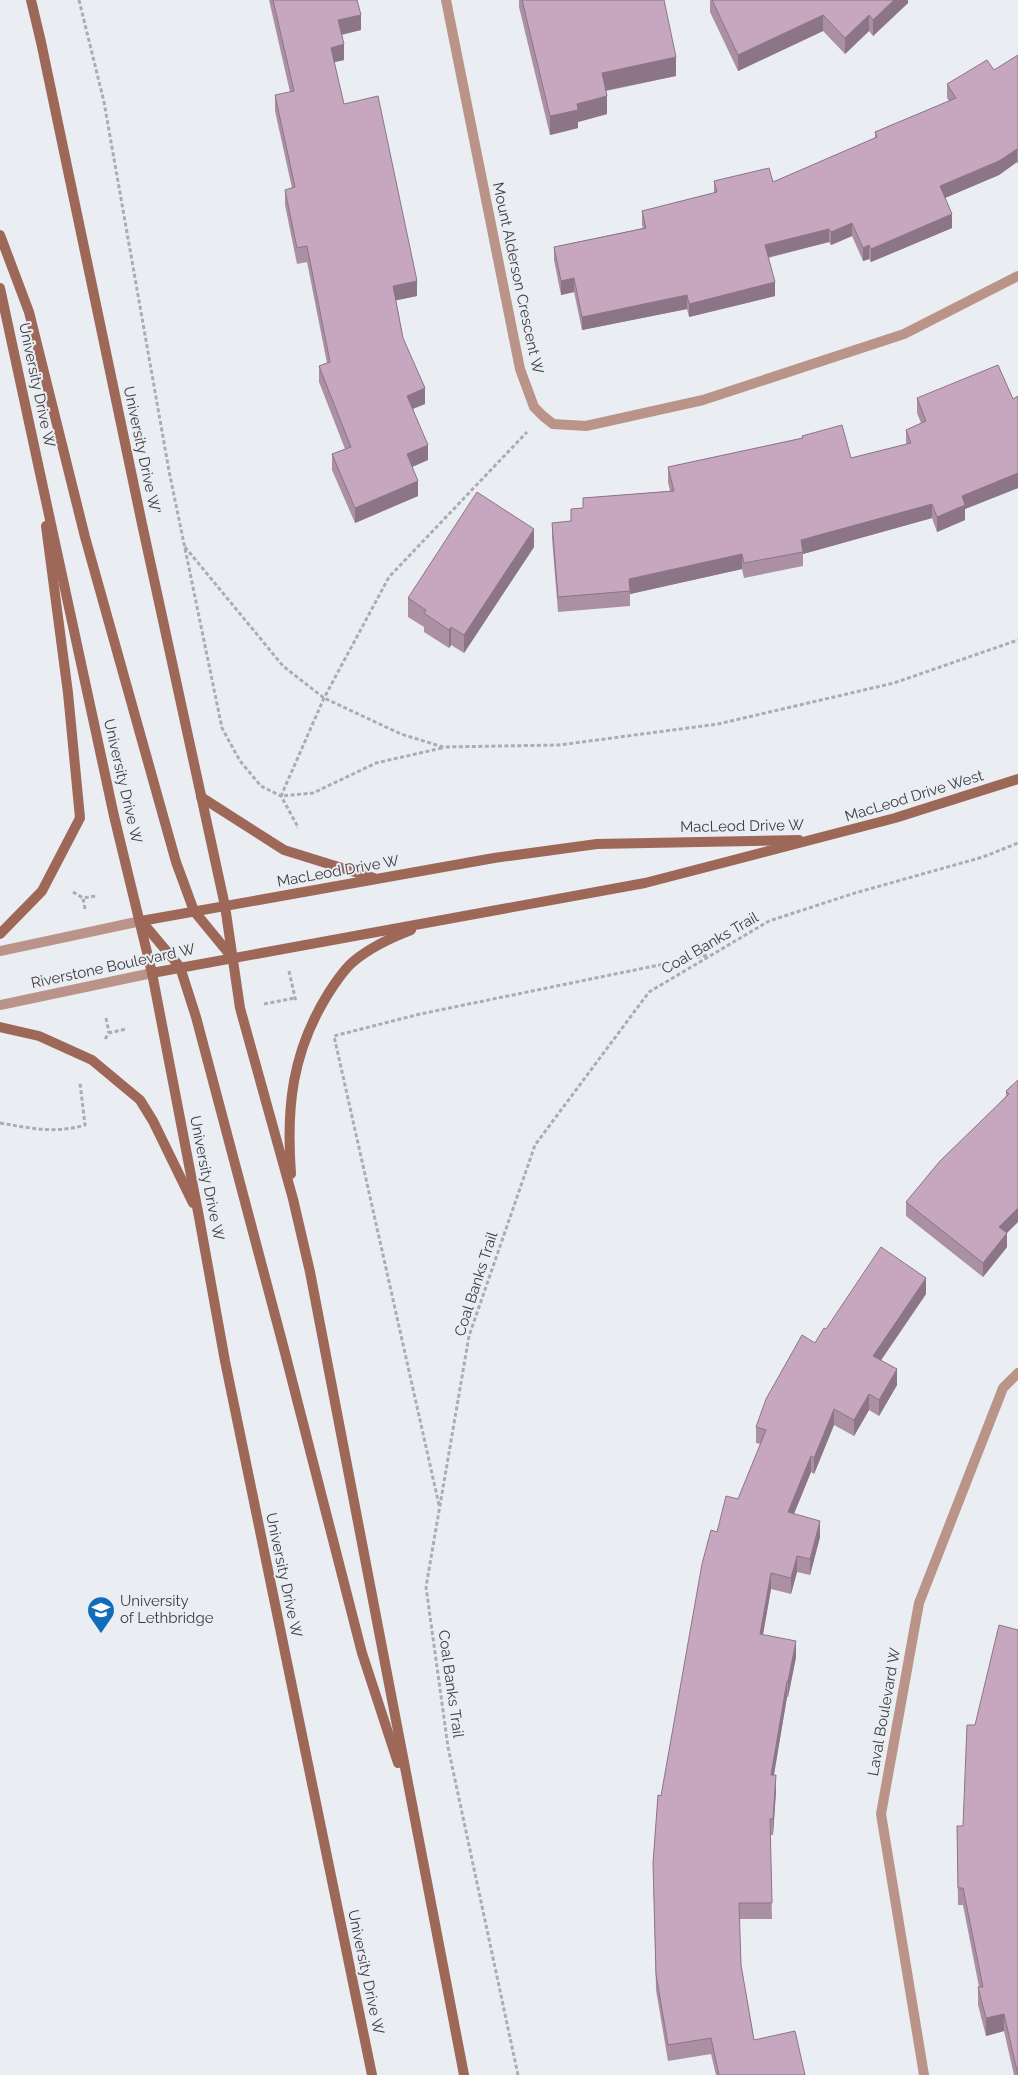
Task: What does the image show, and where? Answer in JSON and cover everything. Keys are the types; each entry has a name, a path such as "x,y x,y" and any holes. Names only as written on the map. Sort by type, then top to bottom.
{"main road":[{"name":"University Drive W'","path":"30,0 41,42 142,524 225,906"},
{"path":"0,235 29,312 90,556 176,862 194,911 232,957"},
{"name":"University Drive W","path":"0,288 114,816 152,973 225,1361 372,2075"},
{"path":"0,934 42,891 80,818 68,693 35,448"},
{"name":"MacLeod Drive West","path":"818,840 1018,779"},
{"path":"201,797 284,850 377,879"},
{"name":"MacLeod Drive W","path":"225,906 494,858 597,844 818,840"},
{"name":"MacLeod Drive W","path":"232,957 645,883 818,840"},
{"path":"140,921 225,906 240,1008 293,1199 310,1272 464,2075"},
{"path":"140,921 180,967 196,1016 362,1653 412,1808"},
{"path":"293,1199 288,1135 291,1091 301,1050 315,1015 352,962 379,943 430,922"},
{"name":"Riverstone Boulevard W","path":"152,973 232,957"},
{"path":"0,1027 39,1036 92,1060 140,1100 153,1121 199,1217"}],"street":[{"name":"Mount Alderson Crescent W","path":"446,0 520,370 534,407 543,416"},
{"path":"543,416 553,424 586,426 703,400 904,334 1018,276"},
{"path":"0,951 140,921"},
{"name":"Riverstone Boulevard W","path":"0,1005 152,973"},
{"name":"Laval Boulevard W","path":"924,2075 881,1814 919,1602 1003,1388 1018,1373"}],"path":[{"path":"79,0 104,102 169,471 222,728 240,761 261,786 281,796 313,793 376,763 443,748 559,745 718,724 894,683 1018,640"},
{"path":"281,796 324,698 389,577 543,416"},
{"path":"185,547 283,666 324,698 401,734 443,748"},
{"path":"281,796 298,827"},
{"name":"Coal Banks Trail","path":"518,2075 448,1747 426,1587 469,1336 535,1145 648,992 769,921 855,893 982,856 1018,843"},
{"path":"73,892 82,898 96,896"},
{"path":"82,898 86,914"},
{"path":"440,1508 334,1036 420,1014 713,954"},
{"path":"263,1004 295,998"},
{"path":"106,1018 109,1033"},
{"path":"104,1040 109,1033 126,1029"},
{"path":"0,1123 38,1130 68,1130 85,1126 80,1080"}],"building":[{"path":"273,0 357,0 361,15 338,20 344,44 331,48 344,104 378,96 417,281 393,286 403,338 425,388 407,396 428,445 407,454 418,481 355,508 332,454 351,447 319,366 330,362 307,246 297,248 285,190 295,187 275,95 294,91"},
{"path":"522,0 664,0 676,57 602,73 607,96 577,104 578,110 550,116"},
{"path":"712,0 894,0 873,20 869,15 845,38 823,15 738,55"},
{"path":"1018,55 1018,150 999,161 940,186 952,214 871,249 869,245 863,248 852,223 831,232 829,229 765,245 775,282 689,304 687,295 582,317 574,278 561,281 554,247 646,228 642,211 717,192 714,181 769,168 773,182 877,137 875,132 956,98 947,84 987,60 994,70"},
{"path":"998,365 1013,399 1018,396 1018,473 962,496 965,505 937,517 932,504 801,540 803,552 744,563 742,554 629,579 630,591 558,597 552,523 571,521 571,509 583,508 583,498 674,491 668,467 803,438 802,436 842,425 851,458 911,443 906,430 926,421 917,398"},
{"path":"477,492 534,529 464,635 451,627 449,630 424,613 426,610 408,598"},
{"path":"1018,1080 1018,1208 999,1227 1007,1233 983,1263 906,1202 940,1161 1009,1094 1006,1091"},
{"path":"881,1247 926,1278 873,1356 897,1369 879,1400 869,1394 854,1420 834,1409 814,1458 811,1456 788,1512 820,1521 810,1559 797,1556 791,1578 771,1573 760,1634 796,1641 787,1681 771,1775 776,1775 773,1819 770,1819 772,1903 739,1903 741,1965 754,2040 795,2031 805,2075 719,2075 711,2038 668,2045 656,1974 653,1863 658,1795 661,1796 702,1564 711,1530 717,1532 726,1496 738,1499 766,1430 756,1427 766,1399 802,1335 815,1343"},
{"path":"999,1625 1018,1630 1018,2075 1004,2014 986,2018 978,1987 983,1987 963,1888 958,1888 957,1826 963,1826 967,1725 975,1725"}],"place":[{"name":"University of Lethbridge","path":"101,1634"}]}
